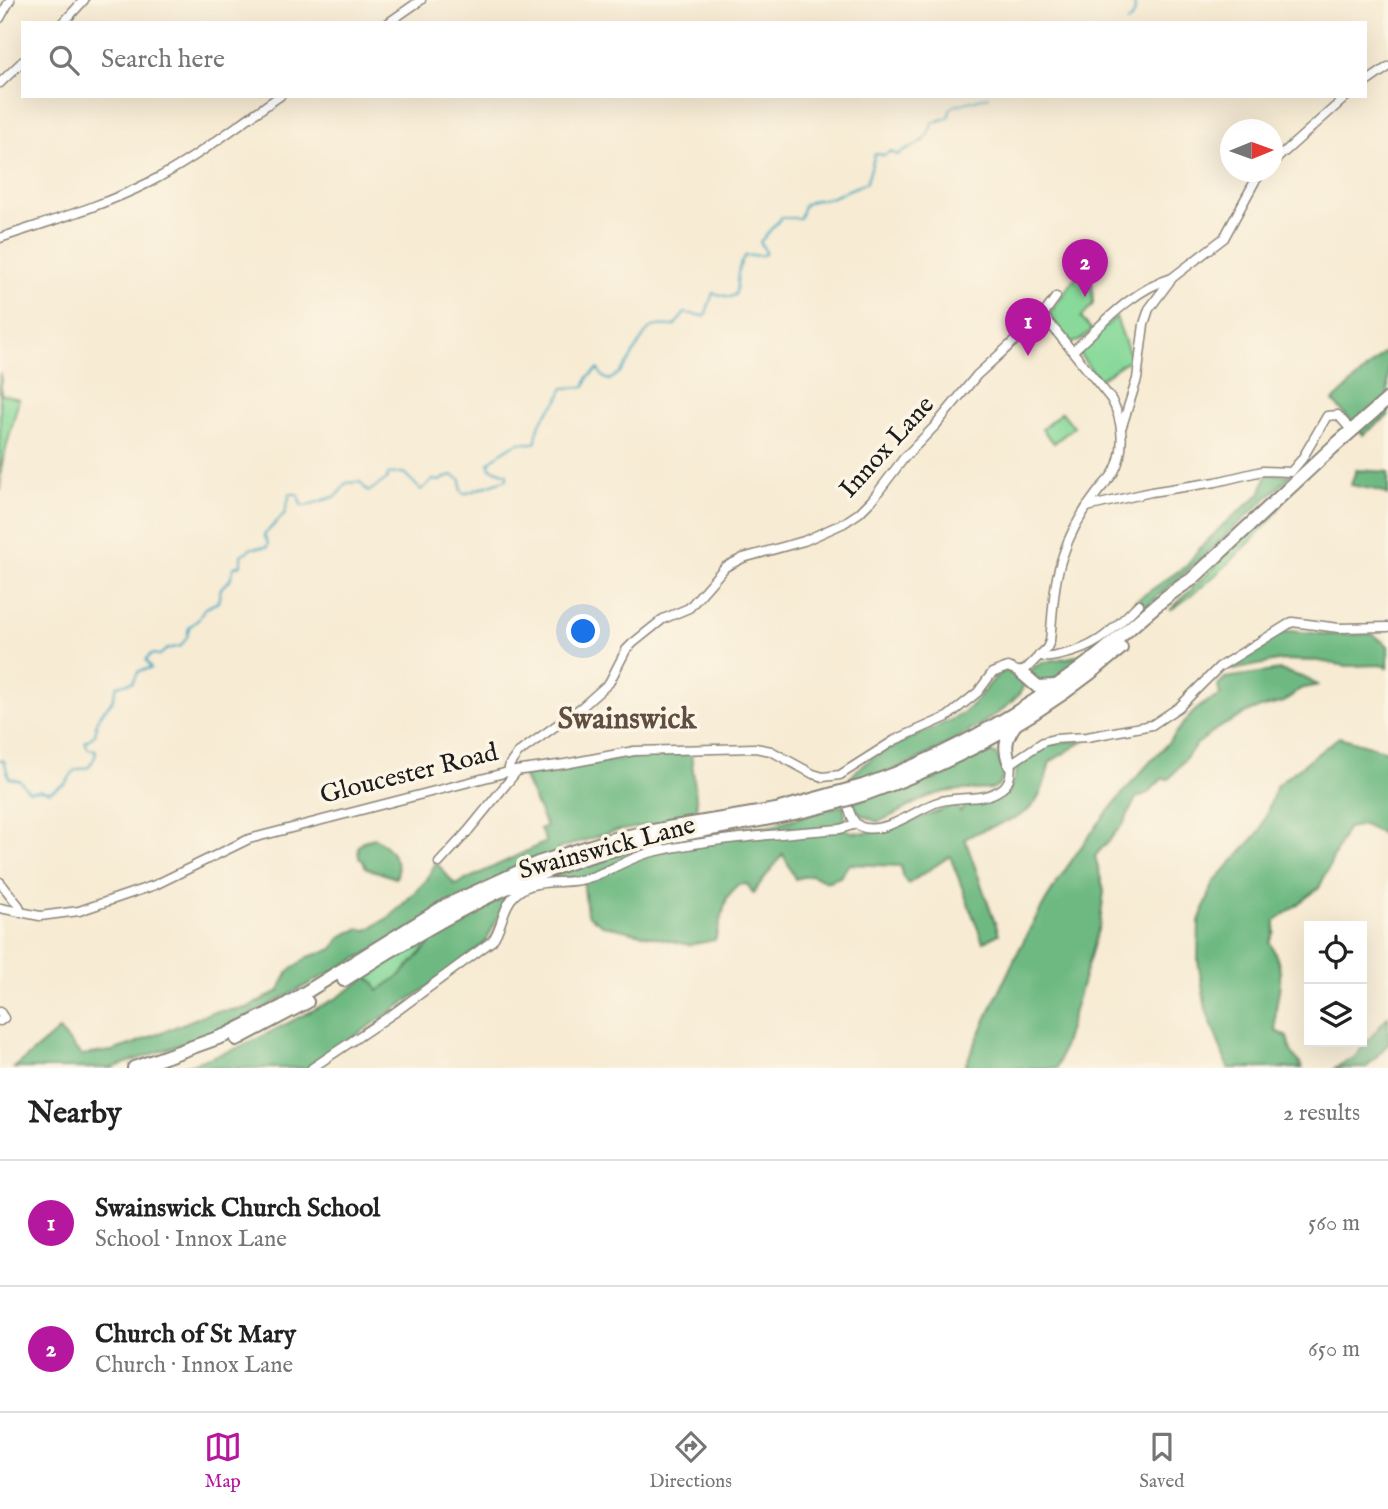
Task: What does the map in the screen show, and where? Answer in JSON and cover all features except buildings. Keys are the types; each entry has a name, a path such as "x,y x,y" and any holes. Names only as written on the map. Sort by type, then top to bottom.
{"highway":[{"path":"864,790 1059,696 1103,663 1180,595 1191,580 1351,430 1388,399"},
{"path":"134,1068 226,1035 273,1012 444,906 538,863 610,840 776,810 911,777 981,744 1099,655 1175,590 1191,580"},
{"path":"1024,674 1038,687 1059,685"},
{"path":"1008,759 1008,735 1027,696 1024,674"},
{"path":"981,744 988,744 1008,759"},
{"path":"158,1068 229,1043 277,1019 426,928 473,902 540,872 611,849 770,820 840,796"}],"street":[{"path":"0,19 10,0"},
{"path":"66,21 83,0"},
{"path":"391,21 421,0"},
{"path":"0,83 21,63"},
{"path":"1367,82 1388,67"},
{"path":"0,238 104,202 149,183 211,146 277,98"},
{"path":"1283,153 1345,98"},
{"path":"1256,182 1224,238 1172,278 1149,309 1144,324 1137,379 1121,429 1117,466 1087,507 1063,555 1047,648 1024,674 1007,667 998,669 978,692 947,717 895,740 840,775 840,796 856,824 864,828 880,827 950,798 997,792 1004,788 1010,778 1008,759 1054,739 1087,737 1152,725 1179,707 1220,667 1292,622 1339,628 1388,627"},
{"path":"1073,351 1127,302 1155,284 1172,278"},
{"name":"Innox Lane","path":"439,863 512,772 510,764 518,753 582,707 609,683 626,650 633,643 663,619 690,608 725,567 743,558 804,541 844,523 859,513 976,375 1043,315 1056,297"},
{"path":"1043,315 1111,399 1118,412 1121,429"},
{"path":"1087,507 1262,471 1291,472 1302,459 1327,416 1338,415 1351,430"},
{"path":"1105,483 1110,501"},
{"path":"1039,654 1046,658 1082,651 1092,646 1139,604"},
{"name":"Gloucester Road","path":"0,908 40,916 79,911 155,884 249,839 512,772 634,751 755,748 771,751 813,774 823,777 840,775"},
{"name":"Swainswick Lane","path":"312,1068 394,1013 492,941 498,934 508,904 519,891 541,884 588,878 653,852 720,840 841,829 856,824"},
{"path":"0,882 19,906 21,914"},
{"path":"0,1012 4,1018 0,1021"}],"green space":[{"path":"1084,276 1092,280 1093,304 1081,318 1092,330 1079,341 1071,343 1048,316 1074,279"},
{"path":"1116,317 1131,358 1099,380 1077,351"},
{"path":"1388,349 1388,416 1363,435 1333,401"},
{"path":"0,373 1,394 19,399 1,468 0,490"},
{"path":"1062,412 1074,427 1054,443 1042,429"},
{"path":"1356,470 1388,472 1388,495 1351,485"},
{"path":"1267,474 1292,475 1096,651 1048,683 1041,684 1032,678 1030,671 1041,663 1082,654 1107,639 1140,603 1134,602 1187,565 1224,524 1260,494"},
{"path":"1283,502 1263,528 1231,560 1170,610"},
{"path":"1290,631 1337,635 1373,634 1388,646 1388,668 1381,665 1347,666 1318,661 1282,660 1234,670 1227,666 1273,637"},
{"path":"1005,670 1021,677 1023,687 1017,697 989,719 906,765 848,781 859,768 887,749 964,712"},
{"path":"1280,670 1318,685 1300,689 1284,702 1253,710 1218,728 1197,744 1169,779 1162,779 1148,793 1136,798 1124,823 1095,856 1104,891 1100,923 1057,1068 964,1068 1033,924 1066,869 1103,817 1190,716 1202,705 1220,696 1218,685 1225,678"},
{"path":"1339,737 1388,751 1388,837 1364,825 1347,828 1319,888 1275,921 1275,931 1270,943 1280,968 1276,1031 1287,1037 1291,1051 1303,1068 1228,1068 1206,1009 1198,961 1199,921 1214,882 1260,831 1277,785"},
{"path":"1084,741 1050,762 1042,790 1026,812 965,839 999,934 983,942 950,856 908,884 902,876 901,866 849,864 840,877 827,882 811,875 795,879 783,854 753,893 747,884 737,885 727,898 715,940 689,945 602,925 587,914 583,878 532,883 555,876 555,873 647,845 772,825 842,805 845,812 844,828 867,833 956,805 960,812 969,802 995,798 1007,791 1017,767 1032,753 1055,743"},
{"path":"985,750 996,754 1005,772 999,785 992,789 957,790 937,794 877,822 860,814 852,802 908,784 935,779 956,762"},
{"path":"691,752 698,816 612,832 557,849 558,853 228,1028 112,1068 14,1068 59,1030 81,1055 112,1051 212,1012 247,1008 279,991 287,973 308,957 333,949 339,939 348,933 359,929 367,930 391,916 426,881 436,862 455,885 546,842 540,829 546,826 523,775 628,758"},
{"path":"375,838 385,845 396,860 396,878 366,868 359,858 358,847 363,841"},
{"path":"509,894 486,942 428,987 307,1068 179,1068 259,1038 337,998 367,977 378,991 401,975 434,939"},
{"path":"434,939 401,975 377,992 365,972"},
{"path":"1388,1016 1388,1044 1366,1068 1334,1068 1354,1058 1363,1047 1367,1047 1367,1042"}],"waterway":[{"path":"1129,21 1134,13 1132,0"},
{"path":"0,760 4,761 9,778 19,780 29,791 49,792 65,784 75,770 89,767 96,750 88,749 85,742 95,735 97,719 112,701 117,686 133,682 139,671 151,668 146,660 151,654 160,655 167,649 181,646 189,627 198,620 204,609 218,602 221,588 230,580 234,567 241,565 241,555 252,548 267,547 264,535 285,513 290,494 298,494 301,505 305,506 337,496 346,483 360,482 368,492 387,479 388,474 404,473 421,490 433,480 439,481 452,475 461,480 464,494 507,479 507,474 490,468 489,463 516,444 536,442 542,420 564,388 585,387 588,377 598,369 603,377 609,380 617,375 651,328 674,326 685,313 705,316 713,293 730,297 735,295 738,270 742,261 745,256 764,255 766,252 760,242 781,218 800,218 804,205 830,198 867,182 875,154 884,155 891,151 897,155 915,146 928,135 932,123 949,117 950,109 954,106 982,98"}],"place":[{"name":"Church of St Mary","path":"1085,297"},
{"name":"Swainswick Church School","path":"1028,356"}],"district":[{"name":"Swainswick","path":"627,720"}]}
